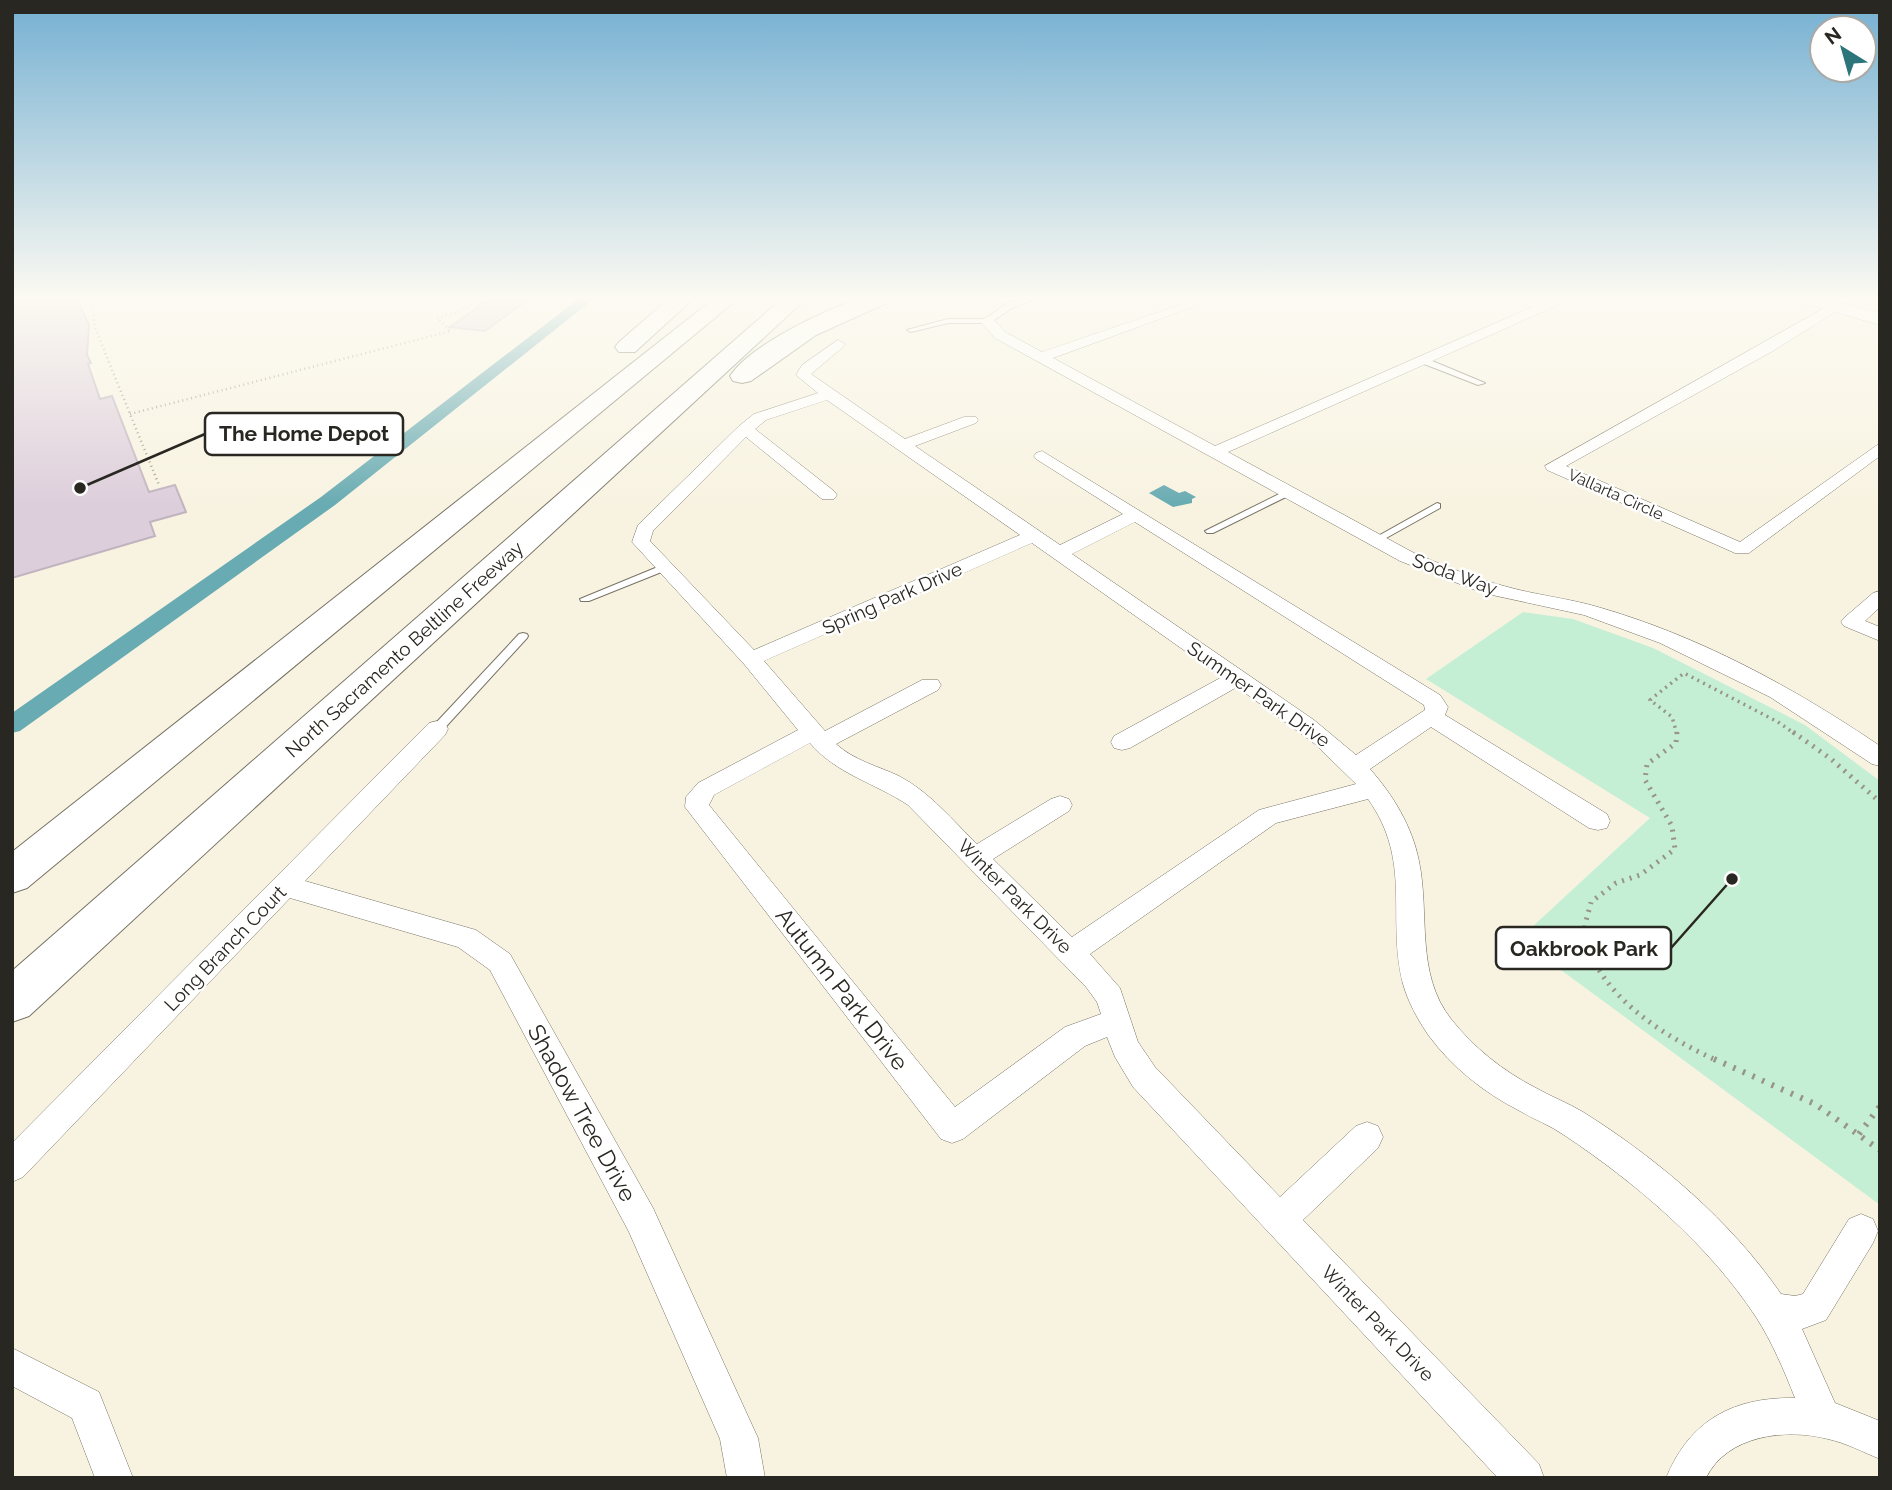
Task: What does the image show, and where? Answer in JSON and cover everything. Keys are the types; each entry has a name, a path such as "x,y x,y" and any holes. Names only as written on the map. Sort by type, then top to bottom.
{"highway":[{"path":"146,768 605,367"},
{"path":"12,876 642,367"},
{"name":"North Sacramento Beltline Freeway","path":"12,1001 718,367"},
{"path":"463,596 752,367"}],"street":[{"name":"Summer Park Drive","path":"809,367 803,375 828,394 1332,744 1373,789 1392,819 1407,861 1415,978 1428,1010 1451,1042 1484,1073 1523,1097 1571,1121 1628,1160 1684,1209 1720,1246 1771,1309 1794,1351 1823,1419"},
{"name":"Soda Way","path":"1059,367 1377,540 1442,572 1500,592 1589,611 1657,634 1759,683 1827,720 1880,758"},
{"path":"1215,452 1407,367"},
{"name":"Vallarta Circle","path":"1734,367 1553,466 1742,549 1880,448"},
{"path":"828,394 760,417 745,429 828,495"},
{"path":"903,445 970,420"},
{"name":"Winter Park Drive","path":"745,429 644,529 641,542 751,659 818,736 847,764 892,783 916,799 1096,978 1110,997 1125,1048 1144,1077 1525,1478"},
{"path":"1042,456 1432,700 1437,707 1435,714 1354,767"},
{"path":"1057,554 1135,515"},
{"name":"Spring Park Drive","path":"751,659 1033,536"},
{"path":"1880,597 1851,622 1880,635"},
{"path":"1122,742 1237,678"},
{"path":"818,736 930,685"},
{"path":"1430,716 1598,821"},
{"name":"Long Branch Court","path":"12,1167 437,729"},
{"name":"Autumn Park Drive","path":"818,736 706,789 698,797 697,807 952,1128 1075,1036 1117,1021"},
{"path":"1071,952 1268,816 1373,789"},
{"path":"977,857 1060,805"},
{"name":"Shadow Tree Drive","path":"285,886 466,938 500,962 641,1220 739,1438 746,1478"},
{"path":"1280,1219 1367,1137"},
{"path":"1771,1309 1795,1314 1814,1308 1861,1231"},
{"path":"12,1366 86,1405 114,1478"},
{"path":"1685,1478 1712,1439 1747,1420 1775,1415 1823,1419 1880,1440"}],"lane":[{"path":"1439,367 1481,383"},
{"path":"1210,531 1289,492"},
{"path":"1377,540 1437,506"},
{"path":"586,599 664,567"},
{"path":"437,729 523,636"}],"path":[{"path":"109,367 159,485"},
{"path":"130,414 314,367"},
{"path":"1880,802 1801,737 1684,673 1650,700 1671,716 1679,731 1676,743 1647,764 1645,780 1672,826 1675,849 1640,875 1616,883 1591,901 1584,937 1603,975 1637,1013 1687,1047 1815,1104 1880,1150"},
{"path":"1859,1134 1880,1106"}],"green space":[{"path":"1523,612 1573,619 1653,648 1805,725 1880,781 1880,1205 1519,939 1650,818 1426,679"}],"water":[{"path":"1164,485 1179,493 1185,491 1196,497 1192,499 1192,503 1173,507 1149,493"}],"building":[{"path":"12,367 89,367 100,399 112,396 149,492 175,485 186,512 150,522 155,536 12,578"}],"waterway":[{"path":"12,725 328,501 500,367"}],"place":[{"name":"The Home Depot","path":"80,488"},
{"name":"Oakbrook Park","path":"1732,879"}]}
